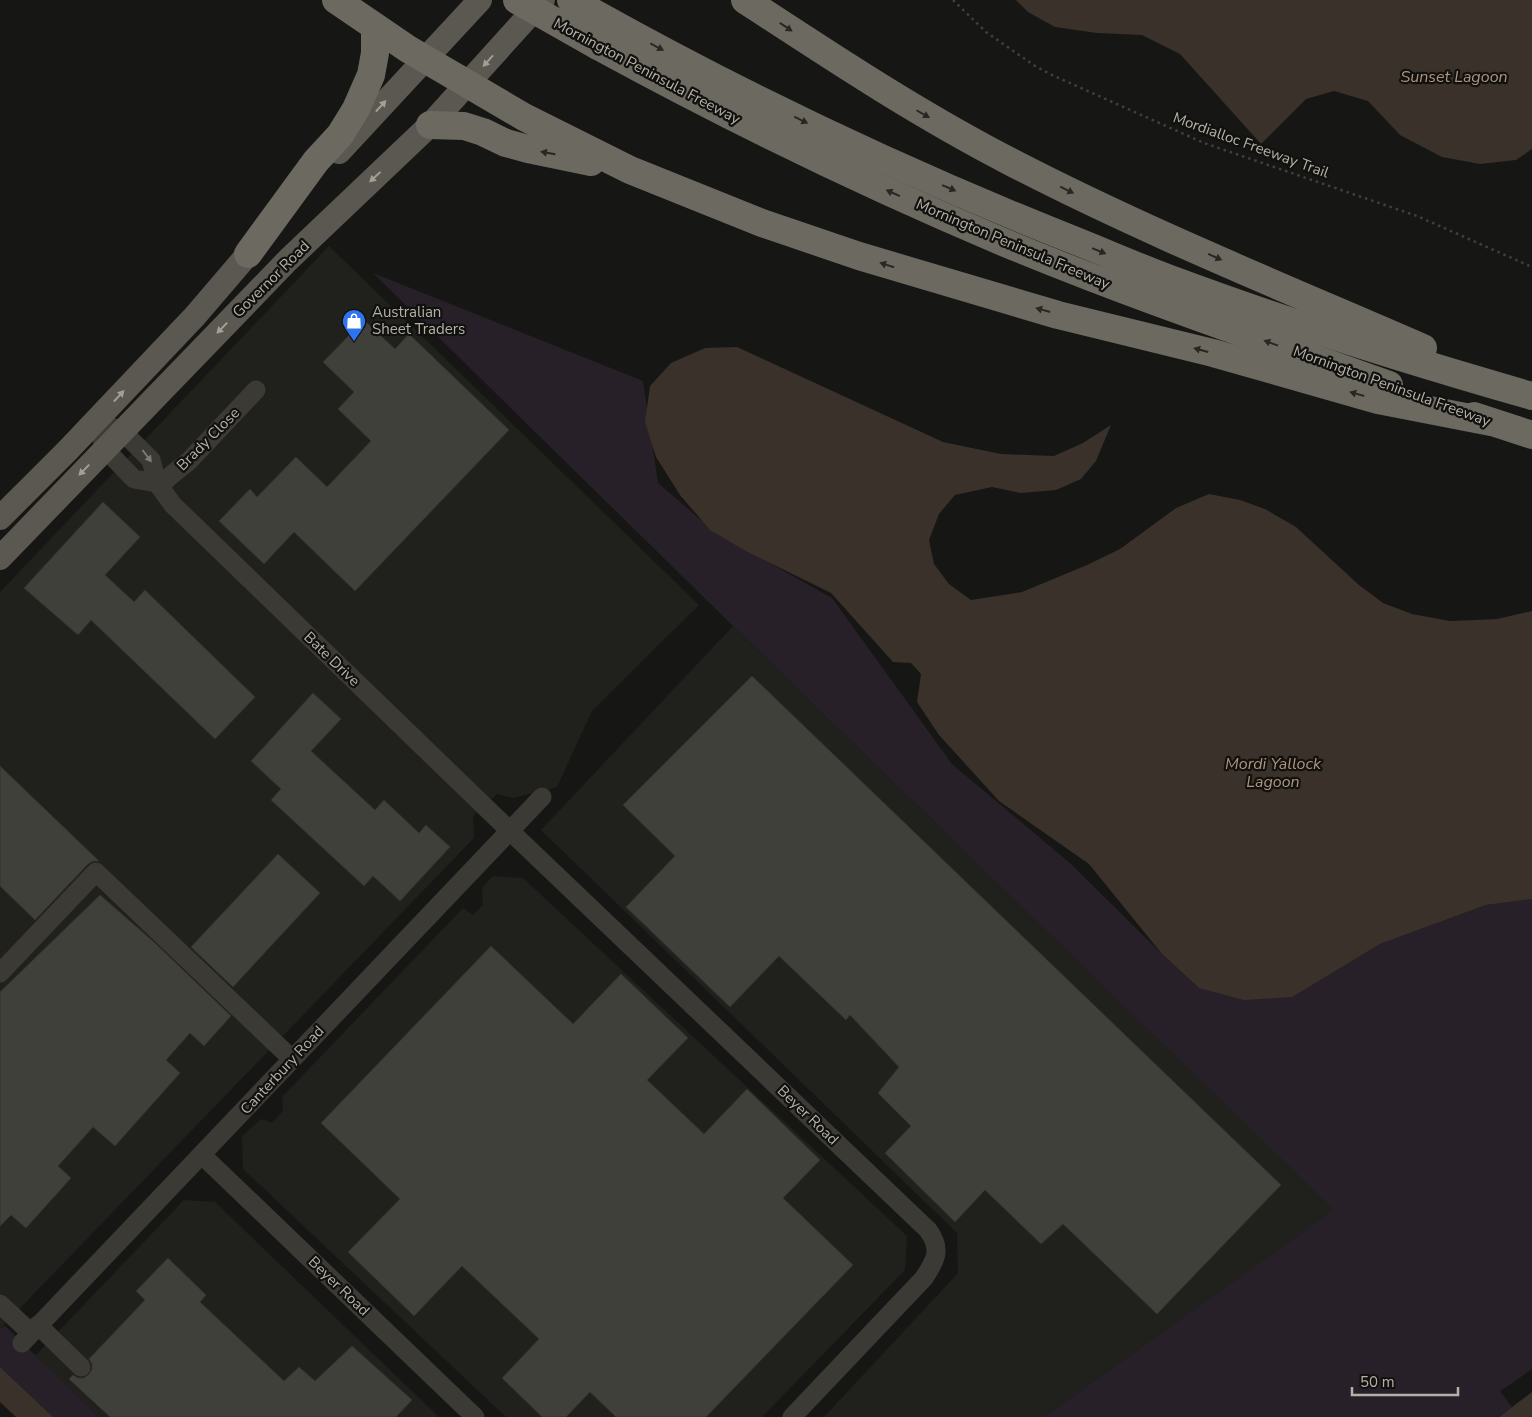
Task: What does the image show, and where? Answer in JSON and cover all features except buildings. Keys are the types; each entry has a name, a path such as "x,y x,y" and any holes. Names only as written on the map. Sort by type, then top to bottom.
{"highway":[{"path":"336,0 375,28 524,117 630,170 762,222 859,256 948,284 1058,315 1213,353 1378,400 1491,422"},
{"name":"Mornington Peninsula Freeway","path":"517,0 717,79 852,146 1031,224 1196,288 1354,342 1532,396"},
{"name":"Mornington Peninsula Freeway","path":"571,0 606,35 709,106 856,177 1003,242 1173,308 1491,422 1532,434"},
{"path":"745,0 920,112 1011,162 1104,208 1432,351 1532,385"},
{"path":"248,254 316,161 340,135 356,109 371,75 375,53 375,28"},
{"path":"430,125 464,126 483,132 506,143 528,149 630,170"}],"main road":[{"name":"Governor Road","path":"0,518 96,421 195,316 345,145 480,0"},
{"name":"Governor Road","path":"0,558 288,260 430,125 543,0"}],"street":[{"name":"Brady Close","path":"158,485 189,461 256,390"},
{"name":"Bate Drive","path":"96,421 122,431 152,460 158,485 173,505 510,831"},
{"path":"96,421 105,449 134,479 158,485"},
{"name":"Canterbury Road","path":"30,1334 542,797"},
{"name":"Beyer Road","path":"510,831 933,1237 937,1247 934,1259 924,1278 792,1417"},
{"path":"0,973 96,872 292,1059"},
{"name":"Beyer Road","path":"202,1155 476,1417"},
{"path":"0,1304 30,1334 80,1367"}],"path":[{"name":"Mordialloc Freeway Trail","path":"953,0 986,32 1035,66 1052,75 1204,143 1418,216 1532,267"}],"shaded area":[{"path":"329,246 699,605 592,711 557,787 513,798 497,794 473,816 474,838 0,1329 0,592"},
{"path":"373,273 643,381 658,483 716,533 832,598 952,764 1071,864 1199,988 1346,964 1380,944 1486,905 1532,899 1532,1369 1500,1391 1512,1407 1498,1417 1044,1417 1334,1210"},
{"path":"733,626 1335,1210 1044,1417 824,1417 958,1273 957,1233 541,830"},
{"path":"493,876 523,878 907,1236 905,1270 762,1417 506,1417 243,1169 242,1136 261,1119 272,1123 283,1111 282,1097 463,908 473,915 483,905 482,888"},
{"path":"184,1200 215,1202 439,1417 99,1417 35,1356"},
{"path":"5,1326 99,1417 53,1417 0,1367 0,1329"}],"water":[{"name":"Sunset Lagoon","path":"1016,0 1532,0 1532,149 1516,160 1480,164 1442,157 1400,135 1368,101 1334,91 1306,99 1261,144 1180,54 1142,35 1097,33 1055,27 1028,12"},
{"name":"Mordi Yallock Lagoon","path":"737,347 943,442 1001,454 1054,456 1083,443 1111,425 1096,461 1081,479 1056,490 1021,493 992,487 955,495 939,514 929,540 934,564 949,584 971,600 1022,592 1087,565 1120,549 1176,508 1209,494 1240,500 1265,509 1296,527 1359,585 1383,603 1412,614 1450,621 1497,619 1532,611 1532,899 1486,905 1380,944 1292,997 1244,1000 1199,988 1162,954 1089,864 999,801 939,735 917,702 921,674 911,663 893,662 831,593 744,550 710,530 680,495 656,457 645,422 650,386 671,363 705,348"},
{"path":"0,1367 53,1417 16,1417 0,1402"},
{"path":"1532,1392 1532,1417 1499,1417"}],"place":[{"name":"Australian Sheet Traders","path":"354,342"}]}
